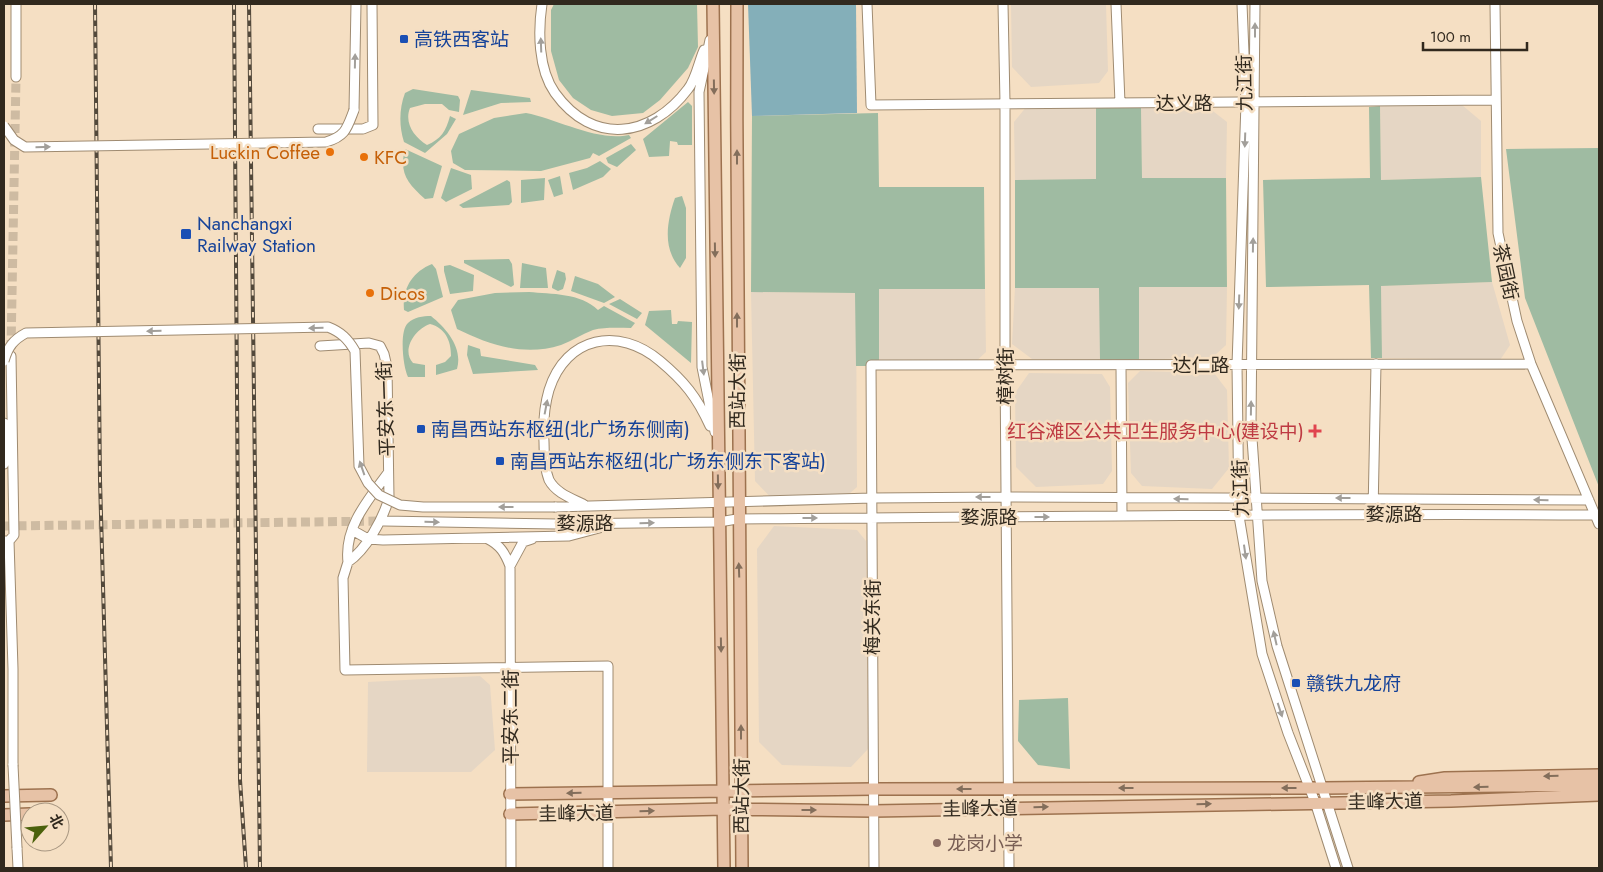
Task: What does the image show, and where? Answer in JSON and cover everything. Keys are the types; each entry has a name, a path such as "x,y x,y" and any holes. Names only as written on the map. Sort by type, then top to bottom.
{"main road":[{"name":"西站大街","path":"713,4 717,442 724,868"},
{"name":"西站大街","path":"737,4 737,519 741,652 742,868"},
{"path":"1390,786 1445,778 1599,775"},
{"path":"1390,786 1447,788 1599,785"},
{"name":"圭峰大道","path":"510,794 873,789 1322,788 1390,786"},
{"path":"4,796 51,795"},
{"name":"圭峰大道","path":"510,814 724,809 873,811 1008,807 1451,801 1599,795"},
{"path":"1399,801 1442,807 1599,803"},
{"path":"4,815 20,814"}],"street":[{"path":"16,4 16,76"},
{"path":"4,126 14,140 25,147 326,142 340,138 347,129 354,110 356,4"},
{"path":"367,4 370,15"},
{"path":"318,129 364,129 373,125 370,15 372,4"},
{"path":"542,4 540,50 547,77 555,93 585,123 606,130 629,129 647,123 671,106 690,88 713,24"},
{"name":"达义路","path":"867,4 871,105 1256,103 1372,99 1496,100"},
{"name":"樟树街","path":"1003,4 1009,868"},
{"path":"1116,4 1120,103"},
{"name":"九江街","path":"1242,4 1246,103 1237,365 1240,516 1262,654 1288,733 1315,802 1336,868"},
{"name":"九江街","path":"1255,4 1256,103 1251,424 1262,581 1277,646 1348,868"},
{"name":"茶园街","path":"1495,4 1498,233 1517,321 1531,364 1599,524"},
{"name":"婺源路","path":"8,359 8,349 14,340 26,333 328,327 337,330 348,339 355,351 359,466 368,483 379,495 400,505 423,507 555,506 872,498 1006,497 1589,500"},
{"path":"585,505 561,493 550,480 545,454 543,421 549,390 558,371 572,354 589,344 617,339 634,343 651,353 679,377 698,400 717,442"},
{"name":"平安东一街","path":"320,346 368,343 380,346 387,367 388,473"},
{"path":"8,359 14,535 6,541 9,669 18,868"},
{"path":"1373,513 1376,364"},
{"name":"达仁路","path":"871,365 1531,364"},
{"name":"梅关东街","path":"871,365 874,868"},
{"path":"1122,365 1122,516"},
{"path":"4,423 4,464"},
{"path":"388,473 356,519 346,548 348,562 343,578 345,670 608,666 608,868"},
{"path":"348,562 359,555 384,515 389,498 390,484 388,473"},
{"name":"婺源路","path":"384,521 616,523 719,522 737,519 1256,516 1373,513 1595,515"},
{"path":"352,530 368,539 540,537 569,536 616,523"},
{"path":"510,566 523,542 540,537"},
{"path":"485,538 497,543 505,554 510,566"},
{"name":"平安东二街","path":"510,566 511,868"}],"shaded area":[{"path":"1011,4 1106,4 1108,71 1099,83 1031,87 1012,67"},
{"path":"1462,105 1481,121 1481,177 1381,180 1380,106"},
{"path":"1027,106 1096,108 1097,180 1015,180 1014,122"},
{"path":"1141,108 1209,108 1227,122 1226,178 1142,178"},
{"path":"1492,282 1510,345 1500,360 1382,358 1381,286"},
{"path":"1138,287 1227,287 1226,345 1213,357 1139,360"},
{"path":"1015,288 1100,288 1100,360 1032,359 1012,344"},
{"path":"879,289 985,289 986,352 971,366 879,366"},
{"path":"751,292 856,293 857,487 842,500 775,502 755,481"},
{"path":"1140,371 1214,373 1227,390 1229,468 1212,489 1142,486 1131,473 1128,383"},
{"path":"1029,373 1102,374 1110,387 1112,471 1103,484 1036,487 1016,467 1015,393"},
{"path":"774,526 857,530 866,541 868,749 851,767 782,765 759,742 757,549"},
{"path":"480,676 490,685 495,750 471,772 367,772 368,682"}],"green space":[{"path":"554,4 697,4 698,47 688,68 660,100 643,113 612,116 591,110 573,98 559,80 551,51 551,10"},
{"path":"413,89 458,96 460,100 459,112 449,110 442,104 425,104 410,108 408,119 411,129 427,145 442,134 450,116 456,119 447,134 425,153 404,142 401,130 400,118 403,99 405,93"},
{"path":"471,90 530,98 531,102 501,103 463,115"},
{"path":"688,102 692,106 692,145 678,145 677,142 670,141 669,156 649,157 643,139"},
{"path":"1380,106 1381,180 1481,177 1492,282 1381,286 1382,358 1371,358 1369,285 1266,287 1263,180 1370,178 1369,107"},
{"path":"1096,108 1141,108 1142,178 1226,178 1227,287 1139,287 1139,360 1100,360 1099,288 1015,288 1015,180 1096,179"},
{"path":"526,113 591,133 617,136 629,135 631,138 599,156 593,153 590,158 541,171 465,170 453,163 451,151 459,134 494,118"},
{"path":"878,113 879,187 984,187 985,289 879,289 879,366 856,366 855,293 751,292 752,116"},
{"path":"631,144 636,150 617,167 608,163 606,158"},
{"path":"1599,148 1599,487 1525,298 1506,149"},
{"path":"405,149 442,166 433,198 425,199 413,188 406,177 403,165"},
{"path":"600,161 611,169 603,177 573,190 569,173 587,168"},
{"path":"451,168 471,175 472,189 446,202 441,198"},
{"path":"560,176 563,194 554,197 548,180"},
{"path":"545,178 544,200 521,203 521,180"},
{"path":"507,180 510,182 512,202 509,205 463,208 459,205"},
{"path":"682,196 686,208 686,258 680,268 670,252 668,225 675,198"},
{"path":"509,259 512,264 514,285 511,287 464,263 464,260"},
{"path":"522,263 546,268 548,288 520,288"},
{"path":"432,264 436,269 443,297 408,312 404,310 405,295 410,282 425,267"},
{"path":"450,265 474,275 473,291 450,294 444,266"},
{"path":"557,270 565,273 566,279 563,289 558,291 552,288"},
{"path":"575,276 598,284 615,297 604,303 571,291"},
{"path":"529,292 574,297 591,304 598,310 604,306 635,323 631,328 593,330 561,345 534,350 507,348 457,329 451,310 458,300 495,293"},
{"path":"620,299 642,313 637,319 609,304"},
{"path":"671,310 672,324 677,324 678,321 692,322 691,363 645,325 649,311"},
{"path":"431,316 448,333 456,346 458,354 457,369 436,375 436,365 445,362 451,356 451,350 446,336 440,328 430,324 419,330 411,340 408,352 413,363 425,365 425,377 408,377 403,349 405,327 416,318"},
{"path":"468,345 480,349 481,356 535,365 538,370 473,374 467,355"},
{"path":"1068,698 1070,769 1038,765 1018,741 1019,700"}],"water":[{"path":"748,4 856,4 857,113 752,116"}],"tunnel":[{"path":"11,349 16,77"},
{"path":"4,526 384,521"}],"railway":[{"path":"95,4 100,480 111,868"},
{"path":"234,4 240,780 246,868"},
{"path":"249,4 260,868"}],"place":[{"name":"高铁西客站","path":"404,39"},
{"name":"Luckin Coffee","path":"330,152"},
{"name":"KFC","path":"364,157"},
{"name":"Nanchangxi Railway Station","path":"186,234"},
{"name":"Dicos","path":"370,293"},
{"name":"南昌西站东枢纽(北广场东侧南)","path":"421,429"},
{"name":"红谷滩区公共卫生服务中心(建设中)","path":"1315,431"},
{"name":"南昌西站东枢纽(北广场东侧东下客站)","path":"500,461"},
{"name":"赣铁九龙府","path":"1296,683"},
{"name":"龙岗小学","path":"937,843"}]}
